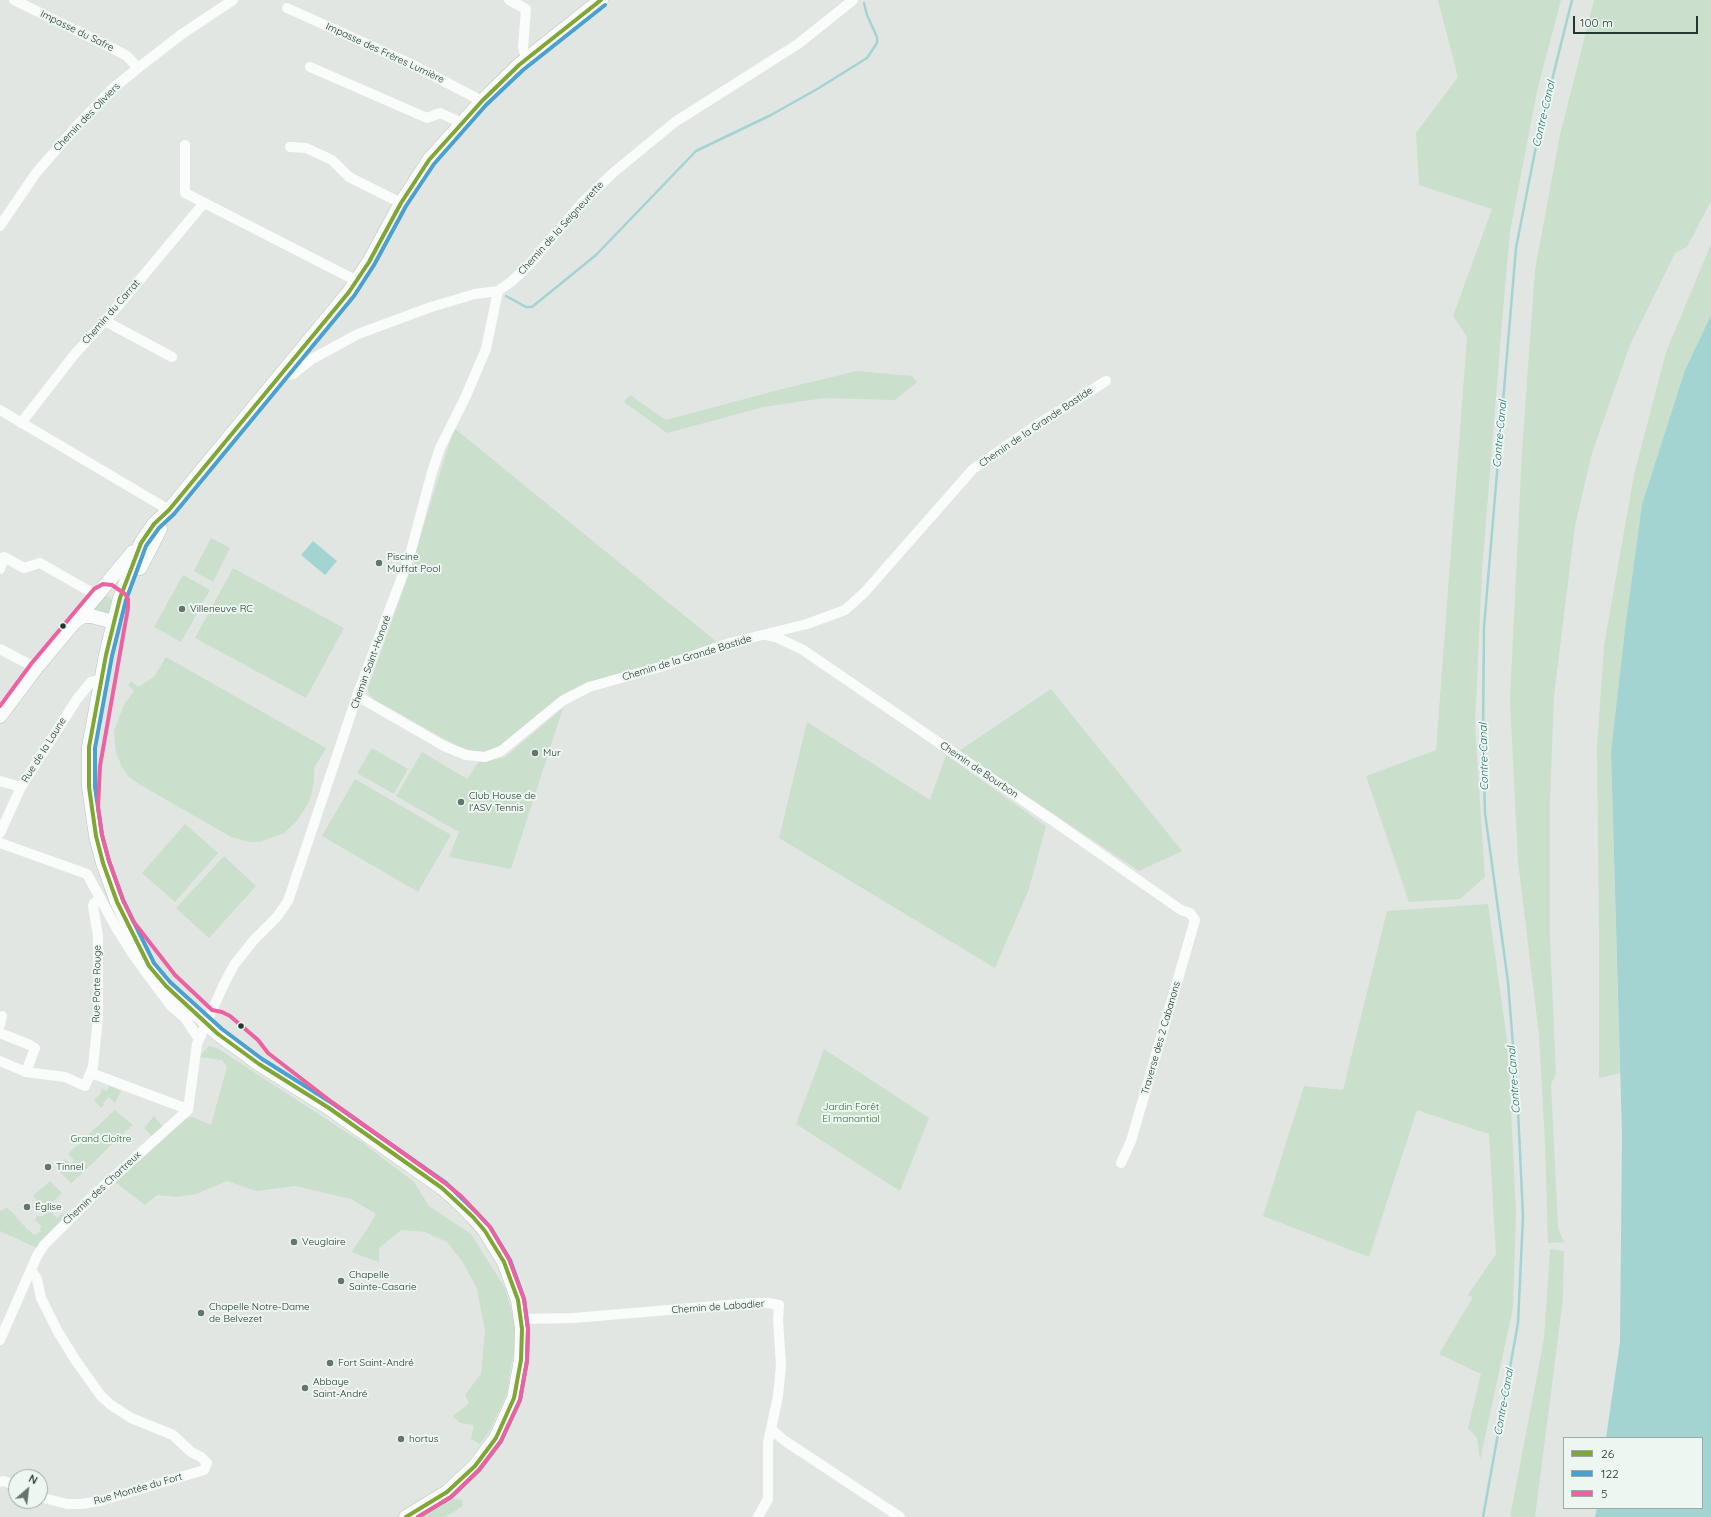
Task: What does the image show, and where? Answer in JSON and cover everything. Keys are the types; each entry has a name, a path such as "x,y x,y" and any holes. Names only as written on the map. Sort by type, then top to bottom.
{"main road":[{"path":"0,716 36,668 141,543 154,524 168,510 283,373 357,281 421,171 482,101 526,58 601,0"},
{"path":"92,808 94,765 119,618 168,510"},
{"path":"120,598 141,543"},
{"path":"97,594 104,590 111,591 120,598 122,601 122,607 102,679 89,747 89,787 96,836 103,863 117,902 149,966 166,986 259,1064 328,1108 442,1188 473,1217 494,1244 504,1262 518,1300 522,1341 517,1386 508,1415 496,1438 475,1466 456,1485 430,1504 406,1517"},
{"path":"74,623 83,616 119,618"}],"street":[{"name":"Impasse du Safre","path":"14,0 114,48 127,56 138,68"},
{"path":"509,0 526,9 523,47 526,58"},
{"name":"Chemin de la Seigneurette","path":"283,373 286,375 293,374 312,359 365,332 431,307 475,294 498,291 511,282 528,266 582,203 614,172 675,122 798,44 852,0"},
{"name":"Chemin des Oliviers","path":"0,226 36,173 111,90 182,34 227,2"},
{"name":"Impasse des Frères Lumière","path":"287,8 409,63 482,101"},
{"path":"310,67 427,118 440,113 462,123"},
{"path":"185,145 185,193 357,281"},
{"path":"290,147 306,148 332,160 349,177 401,203"},
{"name":"Chemin du Carrat","path":"22,423 74,355 105,321 204,203"},
{"name":"Chemin Saint-Honoré","path":"208,1020 234,965 252,941 277,917 288,901 357,696 409,558 440,448 465,398 486,349 498,291"},
{"path":"105,321 172,357"},
{"name":"Chemin de la Grande Bastide","path":"357,696 444,746 466,756 485,758 501,751 562,701 589,687 660,667 730,643 807,624 845,610 864,593 973,469 1032,428 1106,381"},
{"path":"0,410 168,510"},
{"path":"0,569 4,557 24,568 40,563 97,594"},
{"name":"Chemin de Bourbon","path":"763,635 778,638 803,650 1181,910 1190,913"},
{"path":"0,649 36,668"},
{"name":"Rue de la Laune","path":"0,833 21,787 82,691 91,682 102,679"},
{"path":"0,782 21,787"},
{"path":"0,843 87,874 100,900 134,956 171,1006 185,1018 199,1039"},
{"name":"Rue Porte Rouge","path":"91,1073 98,1017 98,936 94,903 100,900"},
{"name":"Traverse des 2 Cabanons","path":"1121,1163 1131,1140 1195,920 1190,913"},
{"name":"Chemin des Chartreux","path":"0,1340 40,1250 58,1229 188,1110 194,1062 199,1039 208,1020"},
{"path":"0,1033 35,1048 26,1072"},
{"path":"0,1061 26,1072 65,1078 85,1086 91,1073 182,1106"},
{"name":"Rue Montée du Fort","path":"30,1272 33,1273 37,1279 41,1298 58,1332 76,1361 101,1396 111,1405 131,1418 173,1434 191,1452 201,1457 207,1463 204,1470 100,1501 81,1504 67,1504 48,1498"},
{"name":"Chemin de Labadier","path":"521,1319 574,1318 751,1303 768,1303 779,1305 778,1320 781,1365 778,1396 771,1429"},
{"path":"758,1517 768,1499 768,1442 771,1429 785,1441 900,1517"}],"green space":[{"path":"1438,0 1561,0 1537,91 1510,232 1503,310 1482,571 1475,725 1485,877 1460,899 1409,902 1366,776 1436,750 1467,337 1453,316 1492,209 1419,185 1416,133 1458,77"},
{"path":"1594,0 1711,0 1711,201 1687,247 1675,253 1630,345 1592,453 1575,526 1554,696 1550,800 1550,939 1556,1074 1551,1084 1558,1228 1564,1242 1548,1243 1545,1144 1539,1035 1518,861 1510,700 1522,451 1535,270 1560,135"},
{"path":"1711,244 1711,315 1685,370 1642,504 1625,629 1611,752 1620,1073 1599,1078 1597,747 1604,646 1634,475 1666,352"},
{"path":"857,371 912,376 917,382 895,400 824,398 764,407 667,433 624,402 630,395 666,420 782,389"},
{"path":"454,428 718,643 571,691 511,742 485,752 474,752 459,747 375,700 369,694 368,688 408,576"},
{"path":"211,538 230,548 213,582 194,571"},
{"path":"233,568 344,628 306,698 195,638"},
{"name":"Villeneuve RC","path":"183,575 210,590 181,642 154,627"},
{"path":"105,596 109,597 113,601 111,615 93,610"},
{"path":"166,657 326,748 314,768 314,780 311,797 296,822 284,833 259,842 250,842 231,837 139,784 129,777 122,767 116,753 114,731 124,705 134,691 128,685 131,681 138,687 154,677"},
{"path":"1051,689 1182,851 1139,871 959,751"},
{"path":"563,708 511,869 449,857 459,832 396,796 422,752 467,779 478,763 505,757"},
{"path":"807,722 930,800 946,755 1046,826 1029,889 995,968 779,838"},
{"path":"372,748 408,769 394,794 357,773"},
{"path":"355,779 451,835 418,892 322,836"},
{"path":"185,824 218,853 175,902 142,873"},
{"path":"224,856 256,886 209,938 176,908"},
{"path":"1488,904 1508,1047 1516,1213 1513,1308 1480,1460 1477,1438 1468,1428 1481,1374 1439,1354 1473,1297 1468,1295 1496,1254 1489,1134 1417,1110 1369,1257 1263,1216 1304,1086 1343,1090 1387,911"},
{"path":"209,1046 217,1048 363,1143 414,1182 429,1206 471,1234 505,1288 517,1331 507,1393 489,1432 480,1444 471,1439 474,1425 460,1423 453,1416 469,1403 465,1395 481,1374 485,1330 477,1289 464,1264 447,1242 425,1232 401,1230 379,1248 379,1262 351,1252 376,1214 351,1199 295,1186 256,1191 227,1181 196,1194 177,1197 157,1195 145,1205 115,1182 178,1120 192,1117 211,1125 227,1067 222,1060 199,1057"},
{"name":"Jardin Forêt El manantial","path":"824,1049 929,1118 900,1191 796,1124"},
{"path":"109,1086 121,1091 115,1103 109,1097 103,1103 104,1105 101,1108 94,1100 100,1094 102,1089 107,1091"},
{"name":"Grand Cloître","path":"115,1110 133,1125 130,1127 129,1126 130,1128 126,1131 125,1130 125,1132 122,1135 121,1134 118,1139 117,1138 114,1143 112,1142 113,1143 110,1146 109,1145 106,1150 104,1150 105,1151 102,1154 101,1153 98,1158 97,1157 94,1162 92,1161 93,1163 89,1166 88,1165 89,1167 85,1170 84,1169 84,1171 77,1178 75,1177 76,1179 71,1183 56,1168 64,1159 71,1164 74,1160 68,1154 79,1144 80,1145 80,1143 87,1136 88,1137 91,1132 93,1133 92,1131 99,1125 100,1126 100,1124 105,1121 104,1120 107,1117 109,1118 108,1116"},
{"path":"154,1116 163,1127 153,1137 144,1128"},
{"path":"50,1181 62,1193 45,1209 33,1196"},
{"path":"6,1207 10,1210 8,1211 11,1211 17,1217 16,1220 17,1218 22,1223 21,1226 23,1224 28,1230 27,1232 29,1230 32,1233 32,1236 33,1234 36,1234 37,1236 37,1233 42,1232 40,1231 41,1226 35,1220 37,1216 43,1216 49,1209 57,1218 62,1213 67,1217 37,1248 0,1231 0,1210 2,1211"},
{"path":"1550,1249 1564,1251 1563,1299 1535,1517 1510,1517 1544,1339"},
{"path":"447,1500 462,1500 463,1506 445,1517 416,1517"}],"water":[{"path":"1711,315 1711,1517 1595,1517 1597,1509 1703,1509 1703,1437 1606,1437 1620,1342 1622,1134 1611,752 1625,629 1642,504 1685,370"},
{"path":"313,541 337,561 325,575 301,555"}],"waterway":[{"name":"Contre-Canal","path":"1483,1517 1518,1323 1523,1217 1518,1109 1508,982 1485,813 1483,735 1484,627 1516,248 1538,136 1572,0"},
{"path":"506,296 526,307 532,307 596,255 696,151 771,115 819,88 867,58 877,43 877,37 867,15 864,3"}],"transit line":[{"name":"26","path":"406,1517 447,1492 475,1466 496,1438 514,1398 521,1360 522,1329 518,1300 504,1262 485,1231 473,1217 442,1188 329,1108 259,1064 218,1034 166,986 149,966 117,902 103,863 96,836 89,787 89,747 106,655 120,598 141,543 154,524 169,510 349,292 369,262 401,203 429,160 482,101 519,65 601,0"},
{"name":"122","path":"418,1517 451,1497 479,1470 501,1441 520,1400 527,1361 528,1329 524,1299 510,1260 490,1227 446,1183 332,1103 262,1059 222,1029 170,982 154,963 123,900 109,861 102,835 95,787 95,748 112,656 126,600 146,546 159,528 174,514 354,296 374,265 406,206 434,164 486,105 523,70 605,5"},
{"name":"5","path":"0,706 31,664 94,589 103,584 112,585 125,594 128,599 128,608 100,766 98,807 102,835 109,861 123,900 133,921 175,975 212,1010 222,1012 230,1016 258,1040 268,1053 333,1103 461,1196 490,1227 509,1259 524,1299 528,1329 527,1361 520,1400 501,1441 479,1470 451,1497 418,1517"}],"place":[{"name":"Piscine Muffat Pool","path":"379,563"},
{"name":"Villeneuve RC","path":"182,609"},
{"name":"Mur","path":"535,753"},
{"name":"Club House de l'ASV Tennis","path":"461,802"},
{"name":"Tinnel","path":"48,1167"},
{"name":"Église","path":"27,1207"},
{"name":"Veuglaire","path":"294,1242"},
{"name":"Chapelle Sainte-Casarie","path":"341,1281"},
{"name":"Chapelle Notre-Dame de Belvezet","path":"201,1313"},
{"name":"Fort Saint-André","path":"330,1363"},
{"name":"Abbaye Saint-André","path":"305,1388"},
{"name":"hortus","path":"401,1439"}]}
